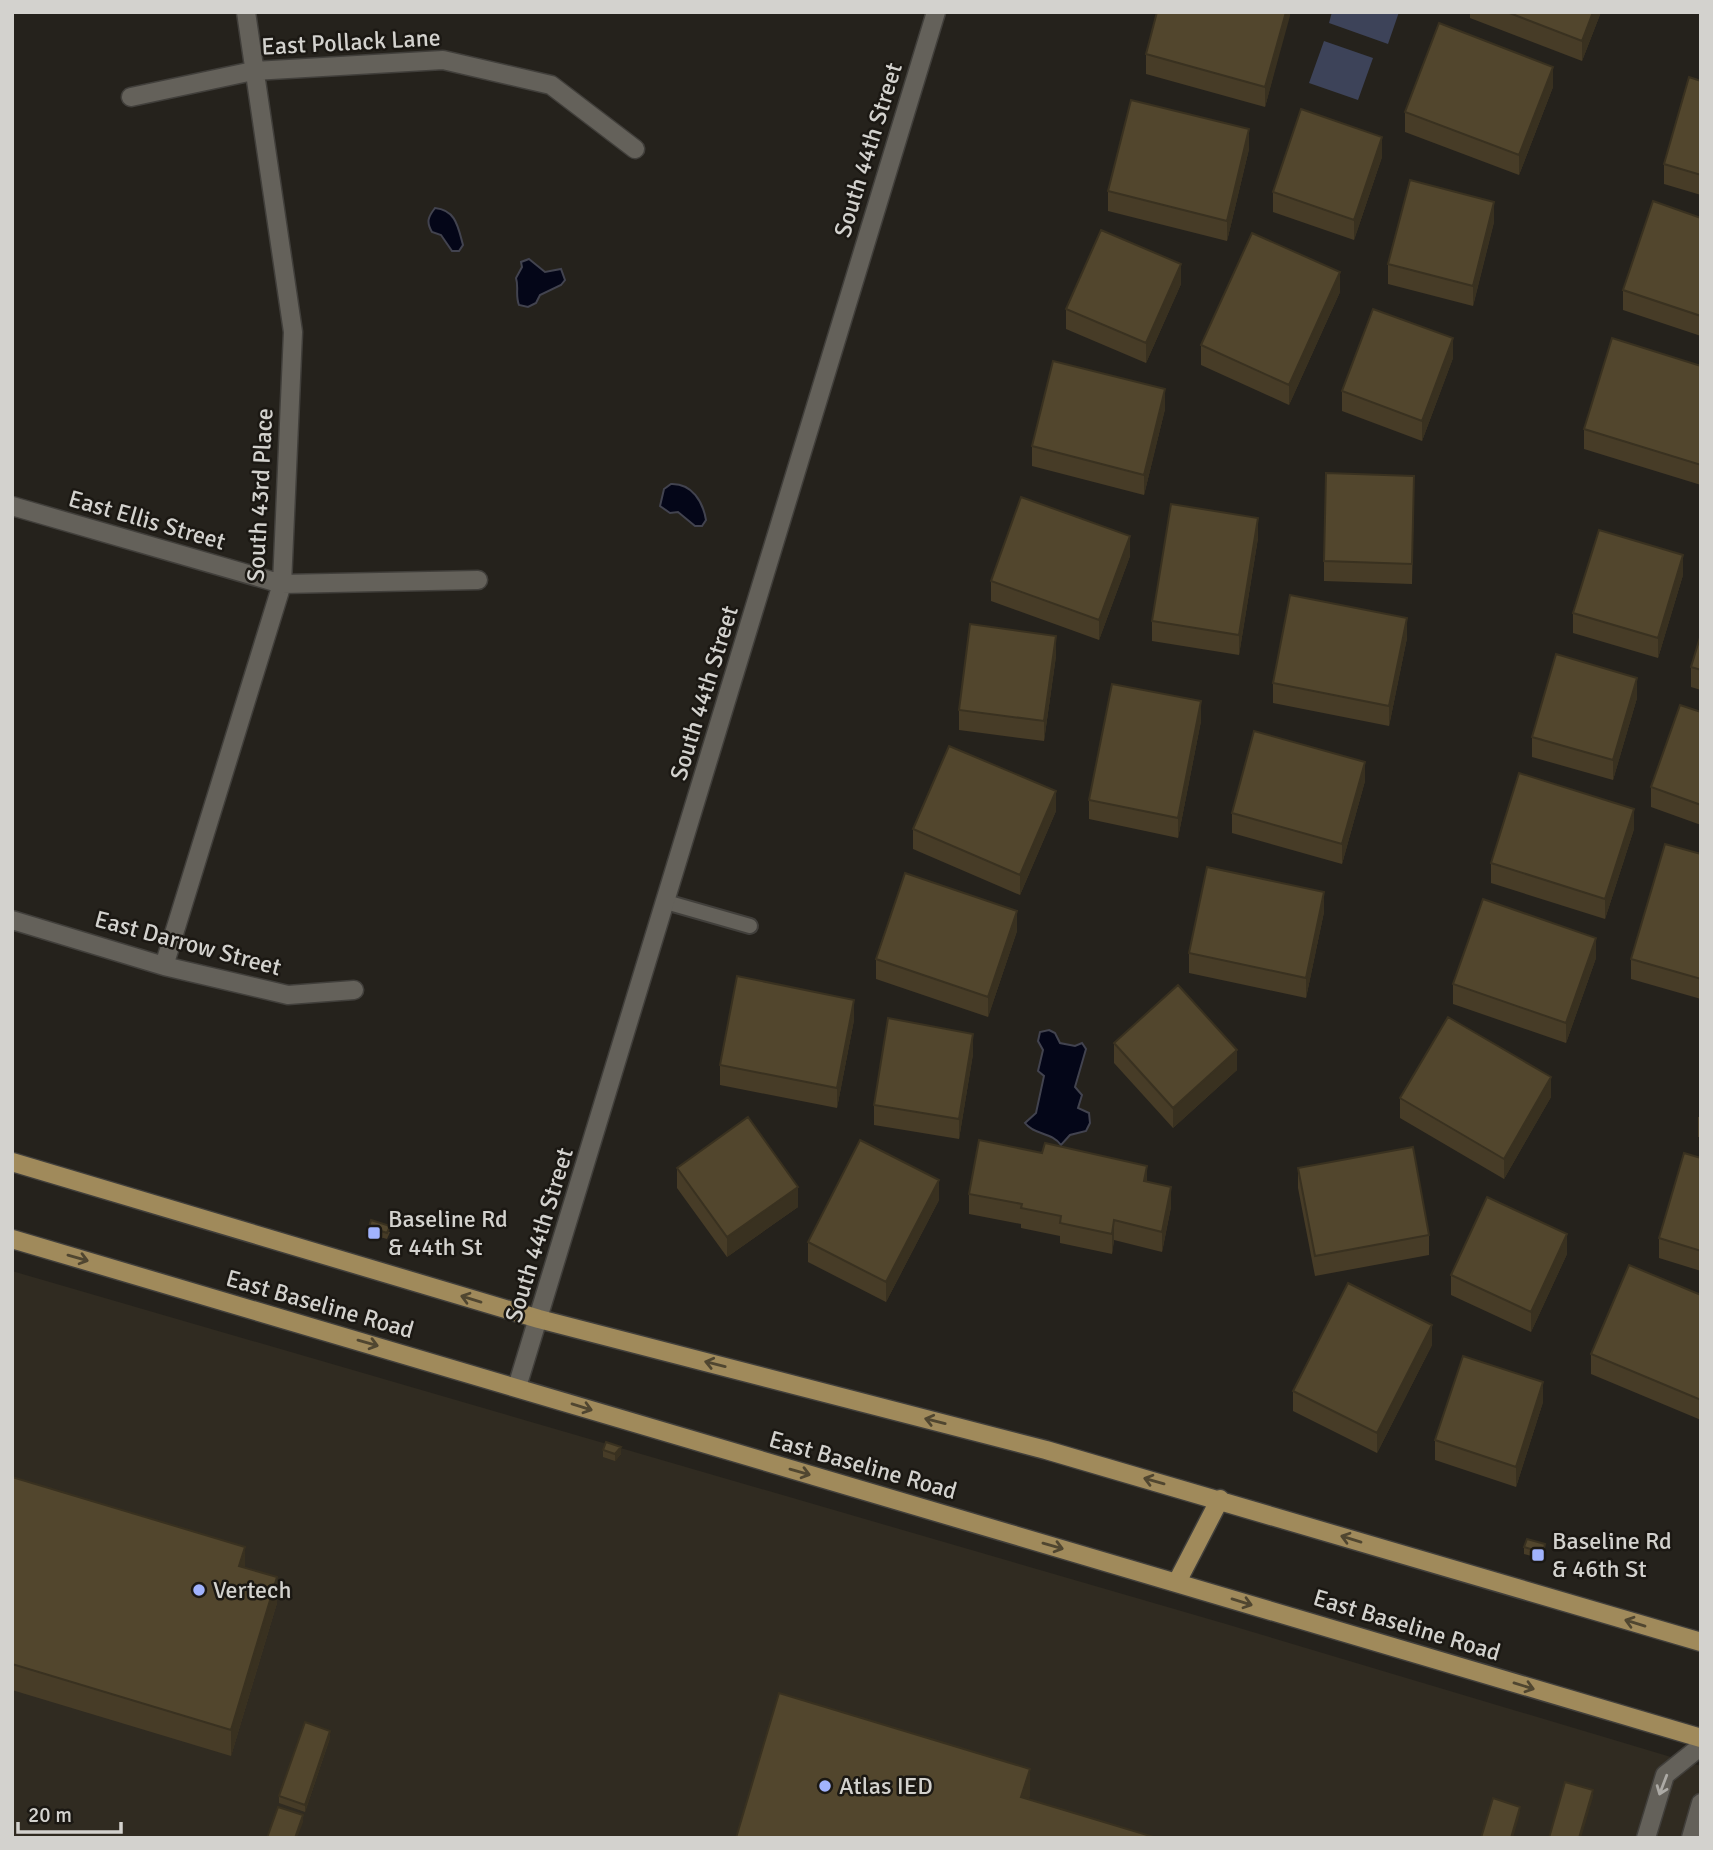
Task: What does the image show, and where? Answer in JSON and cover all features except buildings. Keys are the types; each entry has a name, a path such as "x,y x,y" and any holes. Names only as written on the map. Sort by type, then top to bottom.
{"main road":[{"name":"East Baseline Road","path":"12,1161 539,1319 1046,1450 1701,1642"},
{"name":"East Baseline Road","path":"12,1239 1701,1738"},
{"path":"1177,1582 1220,1499"}],"street":[{"name":"South 43rd Place","path":"164,966 282,584 293,332 246,12"},
{"name":"South 44th Street","path":"517,1387 936,12"},
{"name":"East Pollack Lane","path":"131,97 253,71 443,60 551,85 635,149"},
{"name":"East Ellis Street","path":"12,506 282,584 478,580"},
{"name":"East Darrow Street","path":"12,920 164,966 288,995 354,990"},
{"path":"1646,1838 1665,1775 1701,1746"},
{"path":"1690,1838 1701,1803"}],"lane":[{"path":"666,902 750,926"}],"shaded area":[{"path":"1332,12 1399,12 1388,44 1329,23"},
{"path":"1324,41 1373,58 1358,100 1309,83"},
{"path":"435,208 448,212 455,220 463,245 459,251 452,251 441,235 432,232 429,220"},
{"path":"529,259 545,272 561,269 565,280 561,285 540,295 536,303 528,307 519,305 516,278 522,267 521,262"},
{"path":"671,484 685,487 695,495 706,520 702,526 695,526 678,512 670,513 660,506 664,489"},
{"path":"1049,1030 1055,1033 1060,1043 1075,1046 1082,1043 1086,1049 1075,1087 1082,1095 1078,1108 1089,1113 1090,1123 1086,1131 1070,1135 1061,1145 1025,1123 1036,1113 1044,1076 1038,1071 1043,1050 1038,1041 1040,1032"},
{"path":"12,1271 1226,1624 1701,1766 1701,1838 12,1838"}],"place":[{"name":"Baseline Rd & 44th St","path":"374,1233"},
{"name":"Baseline Rd & 46th St","path":"1538,1555"},
{"name":"Vertech","path":"199,1590"},
{"name":"Atlas IED","path":"825,1786"}]}
